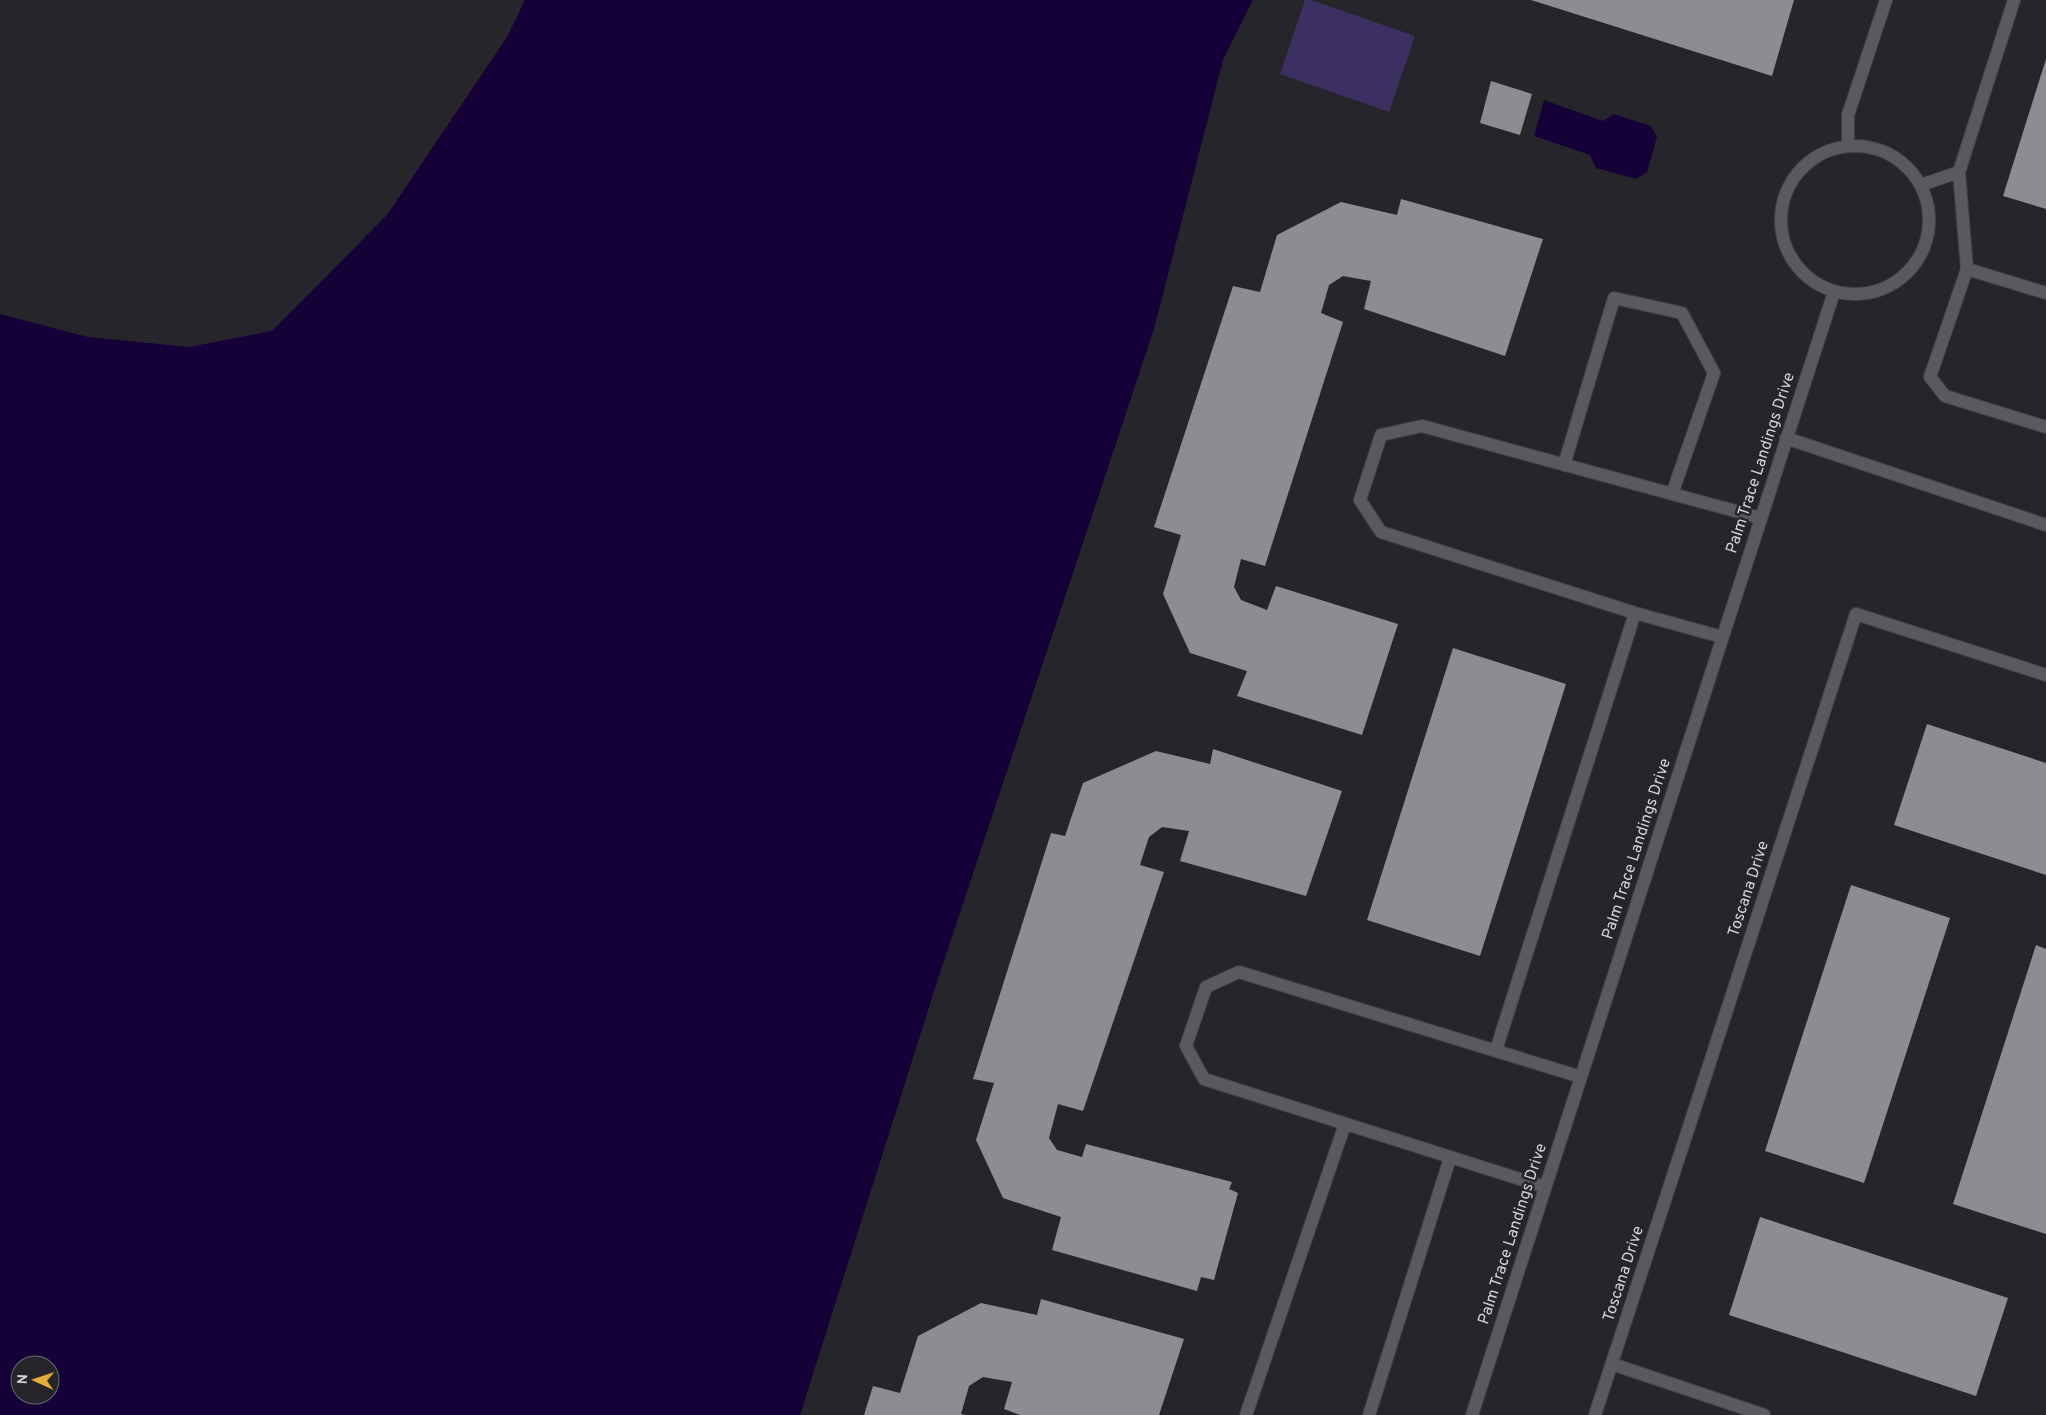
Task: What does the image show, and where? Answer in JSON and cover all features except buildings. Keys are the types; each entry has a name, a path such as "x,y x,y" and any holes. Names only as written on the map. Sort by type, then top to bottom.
{"street":[{"path":"1848,145 1848,115 1886,0"},
{"path":"2014,0 1959,172 1967,269 1930,377 1945,396 2046,427"},
{"path":"1848,145 1877,148 1903,162 1921,185 1929,209 1929,234 1920,258 1904,277 1883,290 1858,296 1834,292 1811,281 1793,262 1783,238 1781,213 1788,188 1802,167 1823,152 1848,145"},
{"path":"1921,185 1959,172"},
{"path":"1967,269 2046,293"},
{"name":"Palm Trace Landings Drive","path":"1472,1415 1834,292"},
{"path":"1564,465 1614,298 1682,313 1714,373 1672,494"},
{"path":"1722,638 1635,613 1381,532 1360,500 1381,435 1422,426 1761,518"},
{"path":"1786,438 2046,525"},
{"path":"1496,1050 1635,613"},
{"name":"Toscana Drive","path":"1595,1415 1856,614 2046,675"},
{"path":"1545,1187 1204,1079 1186,1046 1206,987 1239,972 1581,1077"},
{"path":"1246,1415 1345,1124"},
{"path":"1369,1415 1450,1158"},
{"path":"1612,1364 1764,1415"}],"shaded area":[{"path":"525,0 1253,0 1223,60 1154,329 937,982 800,1415 0,1415 0,314 88,337 189,347 272,331 387,215 507,37"},
{"path":"1305,0 1311,0 1415,36 1389,112 1280,74"},
{"path":"1544,100 1603,121 1614,114 1651,126 1657,137 1647,172 1636,179 1596,168 1590,155 1534,136"}]}
